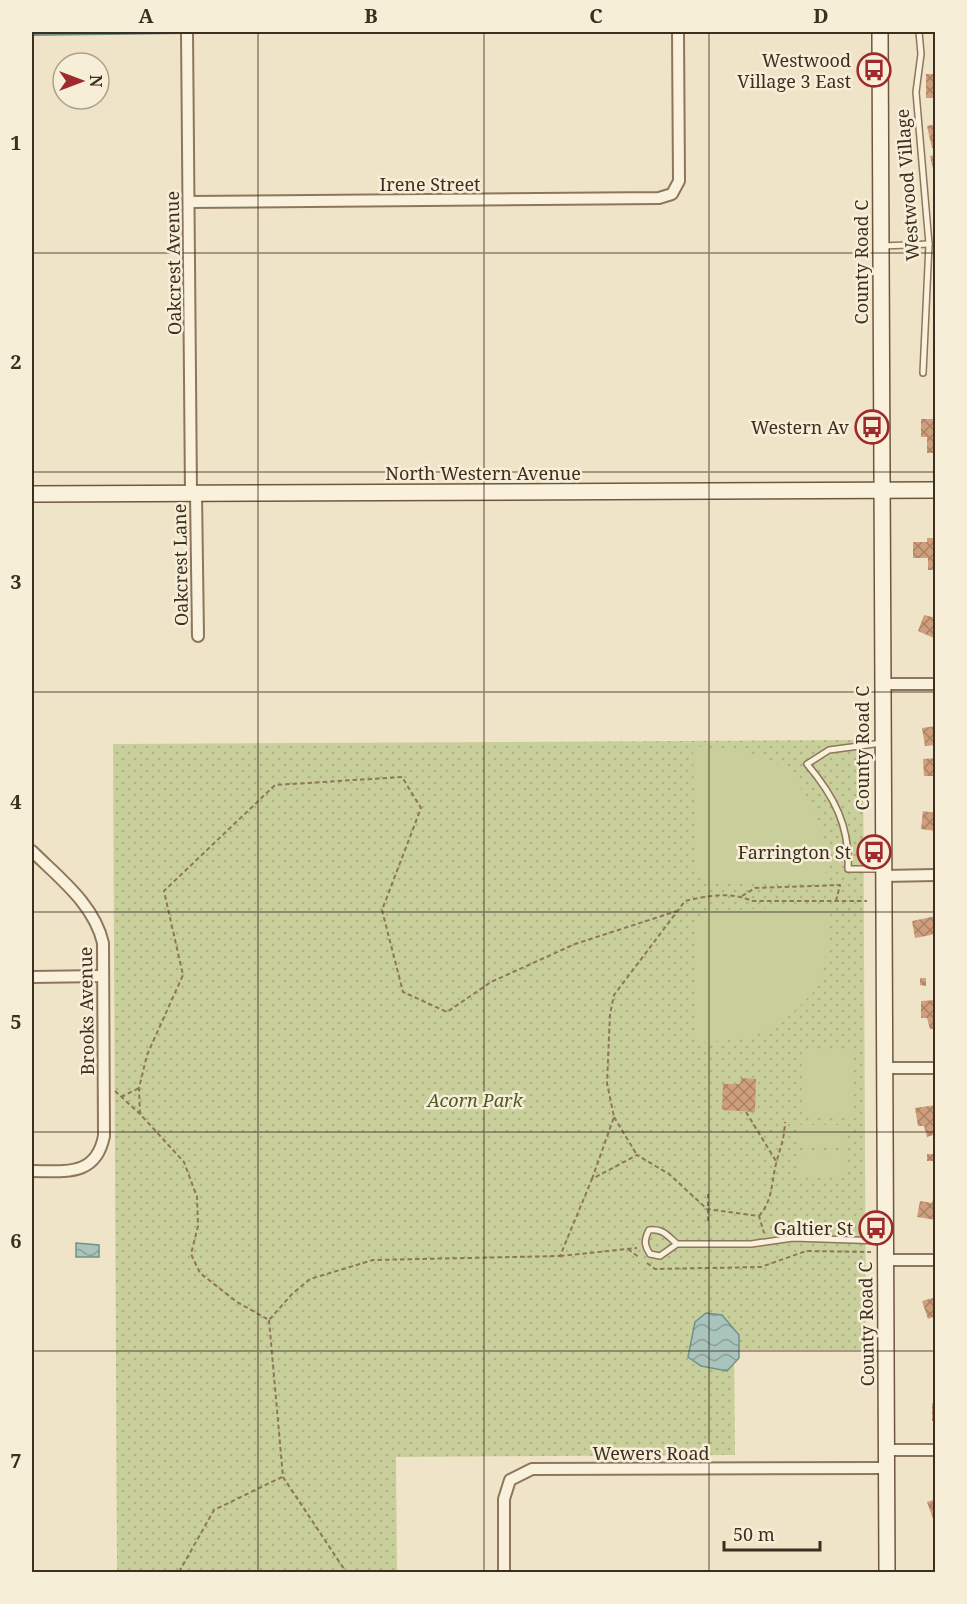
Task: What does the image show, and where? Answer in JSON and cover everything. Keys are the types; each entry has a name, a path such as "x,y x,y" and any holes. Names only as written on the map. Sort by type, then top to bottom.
{"main road":[{"name":"County Road C","path":"880,32 884,1241 878,1256 888,1450 887,1572"},
{"name":"North Western Avenue","path":"32,494 936,490"}],"street":[{"name":"Oakcrest Avenue","path":"187,32 193,493"},
{"name":"Irene Street","path":"189,202 659,198 672,194 679,181 678,32"},
{"name":"Oakcrest Lane","path":"193,493 198,636"},
{"path":"881,684 936,684"},
{"name":"Brooks Avenue","path":"32,851 89,910 99,926 103,943 104,1082 104,1136 96,1158 86,1167 73,1171 32,1171"},
{"path":"883,872 936,875"},
{"path":"32,977 103,976"},
{"path":"883,1068 936,1068"},
{"path":"878,1256 936,1260"},
{"path":"888,1450 936,1450"},
{"name":"Wewers Road","path":"504,1572 504,1499 510,1480 532,1469 888,1468"}],"lane":[{"name":"Westwood Village","path":"919,32 921,54 916,92 929,244 923,373"},
{"path":"881,246 929,244"},
{"path":"882,743 829,750 807,764 827,788 842,818 849,846 848,868 883,872"},
{"path":"677,1244 664,1231 657,1229 649,1230 645,1238 645,1247 650,1254 660,1256 677,1244 752,1244 793,1238 869,1238 884,1241"}],"path":[{"path":"140,1114 139,1088 147,1055 183,975 164,891 275,785 402,777 421,808 382,910 403,992 447,1012 491,982 575,944 677,911"},
{"path":"742,896 755,888 840,885 836,902"},
{"path":"759,1216 707,1209 669,1174 637,1155 614,1118 608,1083 610,1014 614,995 685,901 711,895 742,896 752,901 867,902"},
{"path":"104,1082 140,1114 184,1162 197,1197 198,1226 191,1254 200,1273 237,1302 269,1320"},
{"path":"121,1097 139,1088"},
{"path":"747,1112 776,1161"},
{"path":"560,1256 614,1118"},
{"path":"759,1216 770,1204 776,1161 784,1144 785,1122"},
{"path":"592,1179 637,1155"},
{"path":"708,1194 708,1224"},
{"path":"759,1216 766,1241"},
{"path":"346,1572 283,1477 269,1320 292,1294 310,1279 373,1260 560,1256 645,1247"},
{"path":"628,1249 655,1269 761,1267 806,1251 878,1256"},
{"path":"179,1572 214,1510 283,1477"}],"green space":[{"name":"Acorn Park","path":"863,740 866,1350 734,1350 735,1455 396,1457 397,1572 117,1572 113,744"},
{"path":"693,746 757,755 774,762 788,773 799,786 815,816 824,849 826,884 704,882 696,871"},
{"path":"831,906 823,971 815,990 801,1005 778,1023 753,1035 696,1042 695,919 706,911"},
{"path":"802,1050 852,1050 852,1117 802,1117"},
{"path":"800,1125 846,1125 846,1147 800,1147"},
{"path":"800,1154 846,1154 846,1176 800,1176"}],"water":[{"path":"76,1243 99,1245 99,1257 76,1257"},
{"path":"706,1313 722,1315 739,1335 739,1358 727,1371 701,1366 688,1357 695,1322"}],"building":[{"path":"933,43 936,43 936,67 933,67"},
{"path":"926,74 936,74 936,98 926,98"},
{"path":"936,124 936,148 932,148 927,126"},
{"path":"936,155 936,177 935,178 930,156"},
{"path":"921,419 936,419 936,453 927,453 927,437 921,437"},
{"path":"927,538 936,538 936,570 928,570 928,558 913,558 913,542 927,542"},
{"path":"924,615 936,618 936,639 918,631"},
{"path":"936,726 936,745 925,746 922,728"},
{"path":"936,758 936,776 924,776 923,759"},
{"path":"923,811 936,813 936,831 921,829"},
{"path":"936,916 936,934 915,938 912,921"},
{"path":"920,978 926,978 926,986 920,985"},
{"path":"936,1000 936,1029 930,1029 927,1018 921,1018 921,1001"},
{"path":"741,1078 756,1079 755,1112 722,1110 723,1084 740,1084"},
{"path":"936,1105 936,1134 927,1137 924,1126 918,1126 915,1108"},
{"path":"927,1154 936,1154 936,1161 927,1161"},
{"path":"933,1198 936,1198 936,1220 917,1217 920,1201 932,1203"},
{"path":"936,1297 936,1316 928,1319 922,1301"},
{"path":"932,1403 936,1403 936,1421 932,1421"},
{"path":"936,1499 936,1518 933,1519 927,1502"}],"waterway":[{"path":"32,34 187,32"}],"place":[{"name":"Westwood Village 3 East","path":"874,70"},
{"name":"Western Av","path":"872,427"},
{"name":"Farrington St","path":"874,852"},
{"name":"Galtier St","path":"876,1228"}]}
